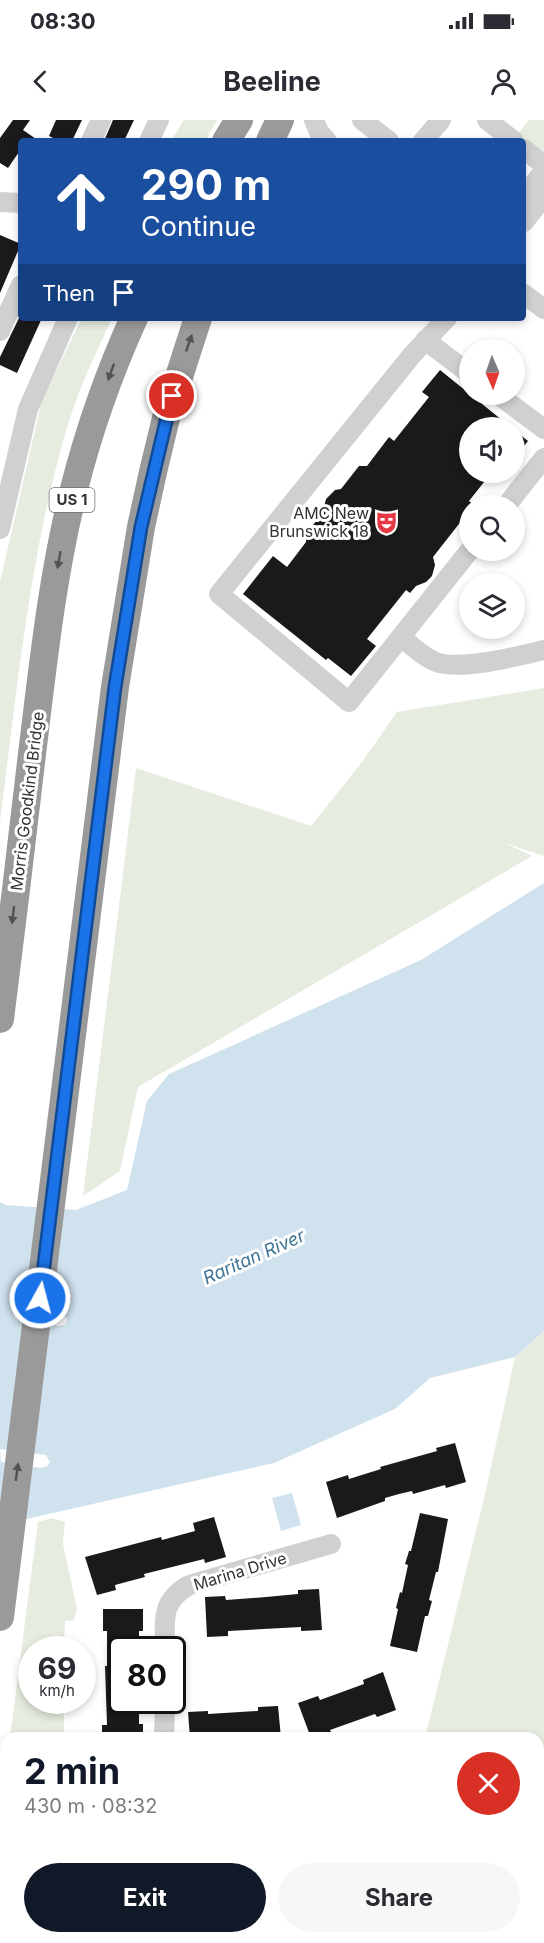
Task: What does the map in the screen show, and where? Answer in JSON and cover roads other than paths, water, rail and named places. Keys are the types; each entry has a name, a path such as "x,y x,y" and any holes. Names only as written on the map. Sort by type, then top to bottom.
{"highway":[{"path":"228,138 239,120"},
{"path":"271,138 280,120"},
{"name":"Morris Goodkind Bridge","path":"0,1019 40,690 60,558 74,489 93,422 133,321"},
{"path":"0,1617 115,687 139,538 153,472 167,414 197,321"}],"street":[{"path":"92,138 101,120"},
{"path":"150,138 159,120"},
{"path":"314,120 324,138"},
{"path":"362,120 386,128"},
{"path":"426,138 441,120"},
{"path":"487,120 510,138"},
{"path":"526,151 544,165"},
{"path":"526,216 544,171"},
{"path":"0,202 18,203"},
{"path":"0,332 18,292"},
{"path":"526,296 544,309"},
{"path":"0,529 28,409 67,321"},
{"path":"444,321 425,340 219,594 349,702 461,561"},
{"path":"425,340 459,366"},
{"path":"512,405 544,429"},
{"path":"515,495 544,458"},
{"path":"401,637 428,658 447,664 499,660 544,650"},
{"name":"Marina Drive","path":"165,1636 165,1617 168,1605 177,1593 189,1585 331,1544"},
{"path":"164,1732 165,1714"}],"water":[{"name":"Raritan River","path":"544,883 544,1331 515,1357 430,1378 395,1409 274,1463 0,1525 0,1202 6,1205 76,1210 127,1190 147,1101 169,1074 421,960"},
{"path":"292,1493 301,1525 281,1531 272,1498"}],"place":[{"name":"AMC New Brunswick 18","path":"387,522"}]}
